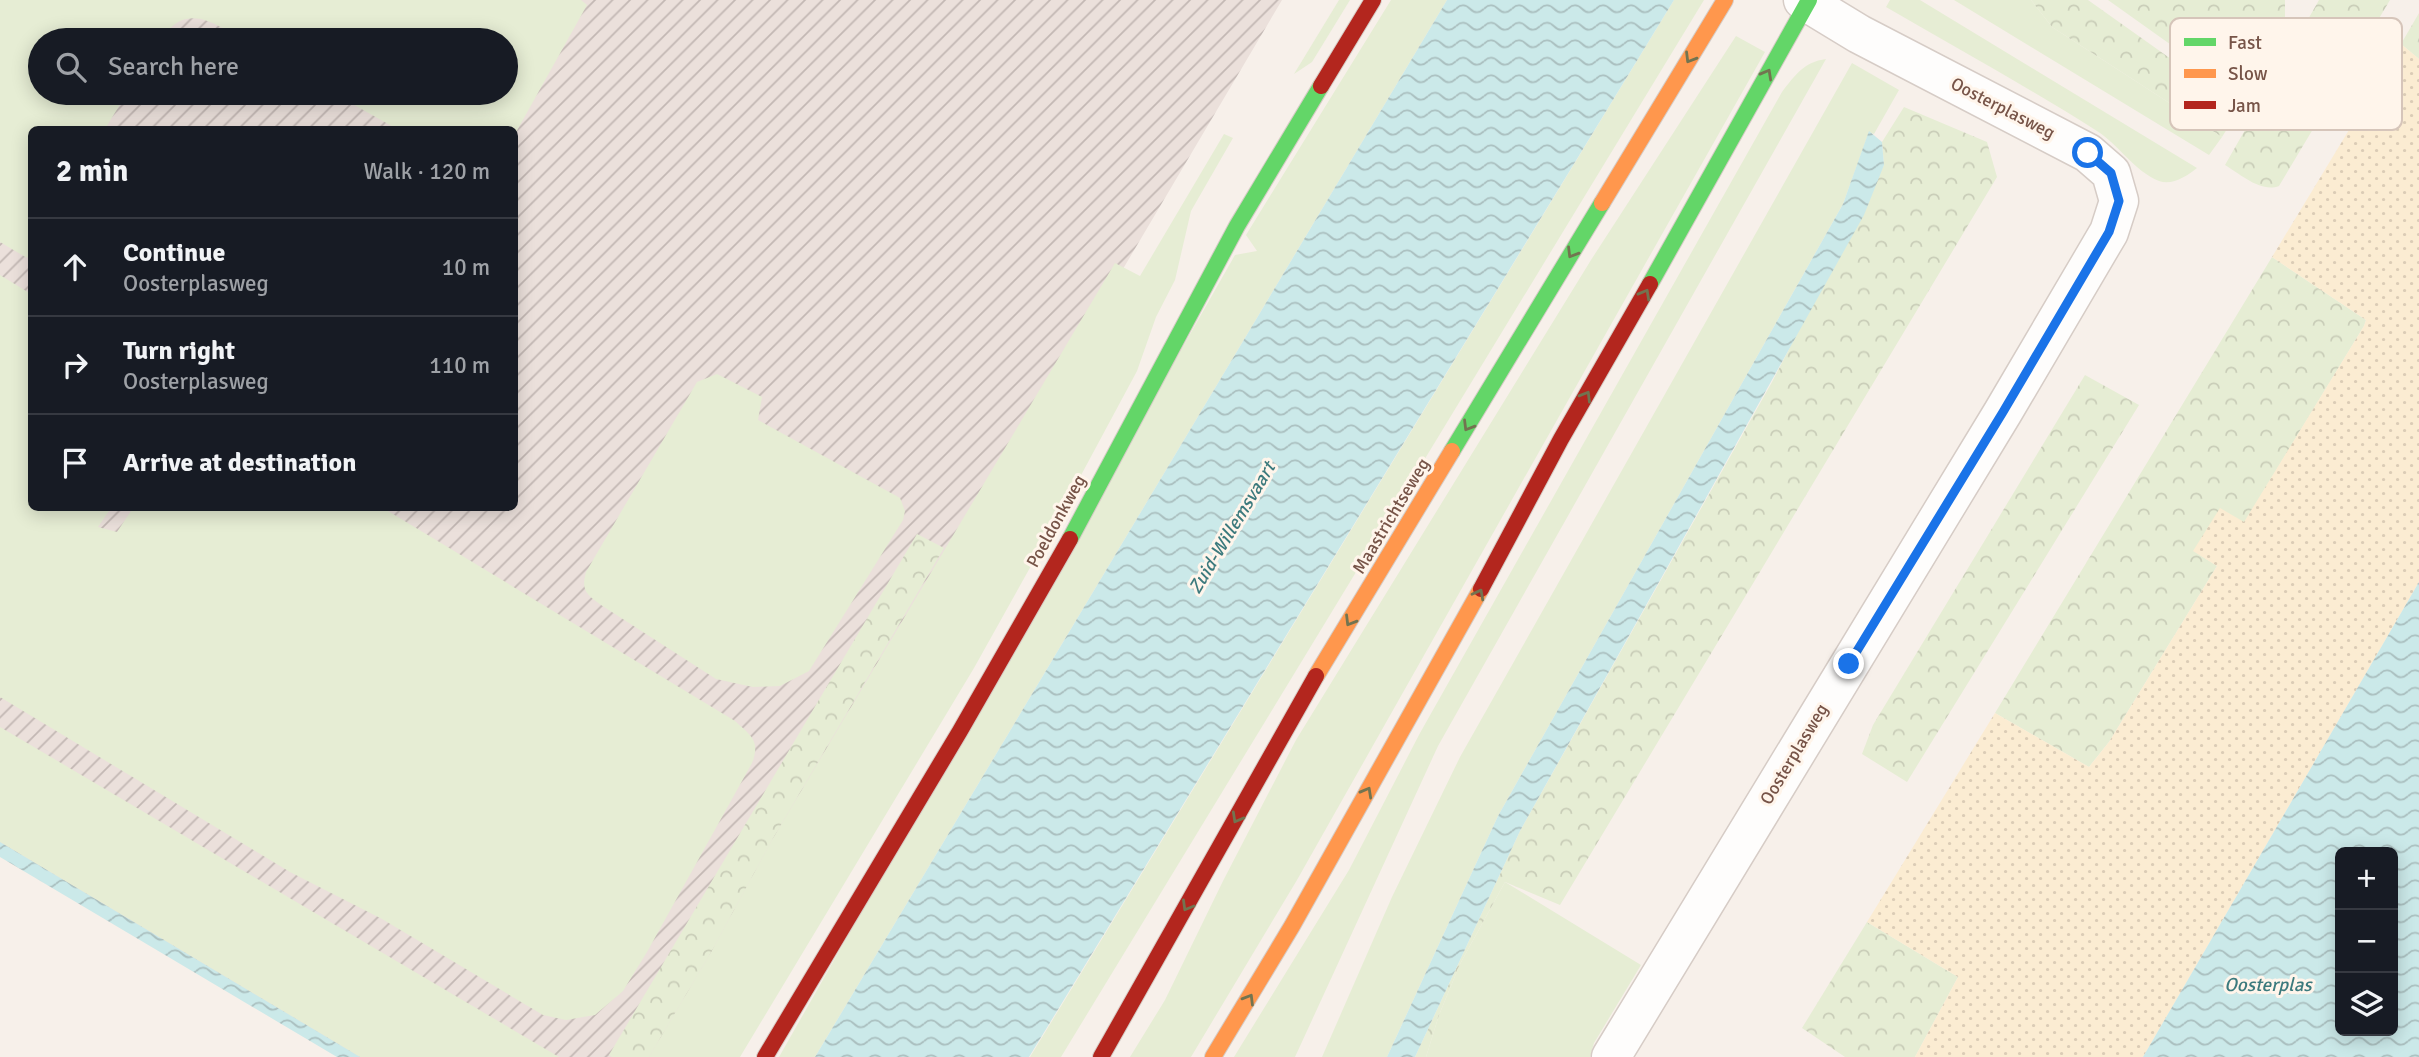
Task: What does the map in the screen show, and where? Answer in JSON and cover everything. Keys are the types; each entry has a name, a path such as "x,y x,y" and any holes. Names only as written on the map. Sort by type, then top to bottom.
{"main road":[{"name":"Poeldonkweg","path":"765,1057 967,719 1084,514 1237,226 1373,0"},
{"name":"Maastrichtseweg","path":"1101,1057 1304,696 1725,0"},
{"path":"1213,1057 1304,905 1468,614 1561,439 1611,354 1806,1"}],"street":[{"name":"Oosterplasweg","path":"1611,1057 2010,400 2109,232 2119,201 2111,173 2088,153 1859,34 1806,1"}],"shaded area":[{"path":"0,0 1282,0 657,1057 354,1057 0,847"}],"green space":[{"path":"0,0 581,0 587,5 518,129 518,126 392,126 354,105 518,105 518,28 222,28 196,18 180,21 171,28 28,28 28,105 120,105 107,126 28,126 28,256 0,242"},
{"path":"1339,0 1350,0 1312,62 1294,74"},
{"path":"1391,0 1447,0 815,1057 779,1057 1235,255 1257,251 1246,235"},
{"path":"1674,0 1704,0 1061,1057 1030,1057"},
{"path":"1890,0 1920,0 2197,168 2184,177 2169,182 2150,177 2097,131 1886,7"},
{"path":"1954,0 2031,0 2052,27 2170,103 2170,130 2211,130 2222,137 2209,155"},
{"path":"2031,0 2088,0 2170,58 2170,103 2052,27"},
{"path":"2108,0 2285,0 2285,18 2170,18 2170,44"},
{"path":"2319,0 2390,0 2379,18 2309,18"},
{"path":"2419,13 2419,59 2402,42"},
{"path":"1736,36 1765,52 1297,880 1191,1057 1130,1057 1165,1000 1296,740 1591,260"},
{"path":"1826,59 1438,746 1295,1057 1234,1057 1349,870 1420,733 1782,92 1806,66"},
{"path":"1852,63 1899,90 1874,134 1869,132 1843,204 1498,816 1387,1057 1322,1057 1392,897 1460,757"},
{"path":"1904,107 1987,142 1997,177 1560,905 1505,882 1460,964 1439,1015 1426,1057 1415,1057 1520,831 1772,382 1884,165 1882,142"},
{"path":"2211,130 2226,130 2222,137"},
{"path":"2245,130 2312,130 2279,186 2258,185 2225,165"},
{"path":"1224,134 1233,138 1191,211 1175,280 1156,317 1137,371 974,668 740,1057 649,1057 710,954 772,840 1115,263 1140,276"},
{"path":"2272,257 2366,320 2364,326 2244,523 2194,551 2217,566 2109,742 2089,767 1995,713"},
{"path":"0,275 28,292 28,511 109,511 98,527 117,532 131,511 388,511 735,721 749,734 755,743 755,749 752,763 623,991 595,1015 566,1020 543,1015 382,919 290,872 0,697"},
{"path":"717,374 762,397 758,420 900,498 905,511 903,520 809,671 780,686 753,687 716,679 601,605 588,594 584,583 586,572 697,382"},
{"path":"2085,375 2139,405 1907,782 1862,754 1873,725"},
{"path":"917,534 944,548 772,840 710,954 649,1057 612,1057 609,1055"},
{"path":"0,727 559,1057 360,1057 0,842"},
{"path":"1505,882 1641,965 1594,1043 1590,1057 1426,1057 1439,1015 1460,964"},
{"path":"1867,922 1958,977 1915,1057 1845,1057 1802,1028"}],"sand":[{"path":"2402,45 2419,59 2419,582 2143,1057 1915,1057 1958,977 1867,922 1995,713 2089,767 2109,742 2217,566 2193,551 2220,508 2244,522 2364,326 2366,320 2272,257 2349,130 2402,130"}],"water":[{"name":"Zuid-Willemsvaart","path":"1447,0 1674,0 1029,1057 815,1057"},
{"path":"1869,131 1882,142 1884,165 1864,215 1520,831 1415,1057 1387,1057 1498,816 1843,204"},
{"name":"Oosterplas","path":"2419,582 2419,1057 2143,1057"},
{"path":"0,842 360,1057 337,1057 0,857"}],"traffic: fast":[{"path":"1650,284 1809,0"},
{"path":"1070,539 1237,226 1321,86"},
{"path":"1452,451 1602,203"}],"traffic: slow":[{"path":"1602,203 1725,0"},
{"path":"1316,676 1452,451"},
{"path":"1213,1057 1292,926 1481,589"}],"traffic: jam":[{"path":"1321,86 1373,0"},
{"path":"1481,589 1561,439 1650,284"},
{"path":"765,1057 960,731 1070,539"},
{"path":"1101,1057 1316,676"}],"route":[{"path":"1849,664 2109,232 2119,201 2111,173 2088,153"}]}
